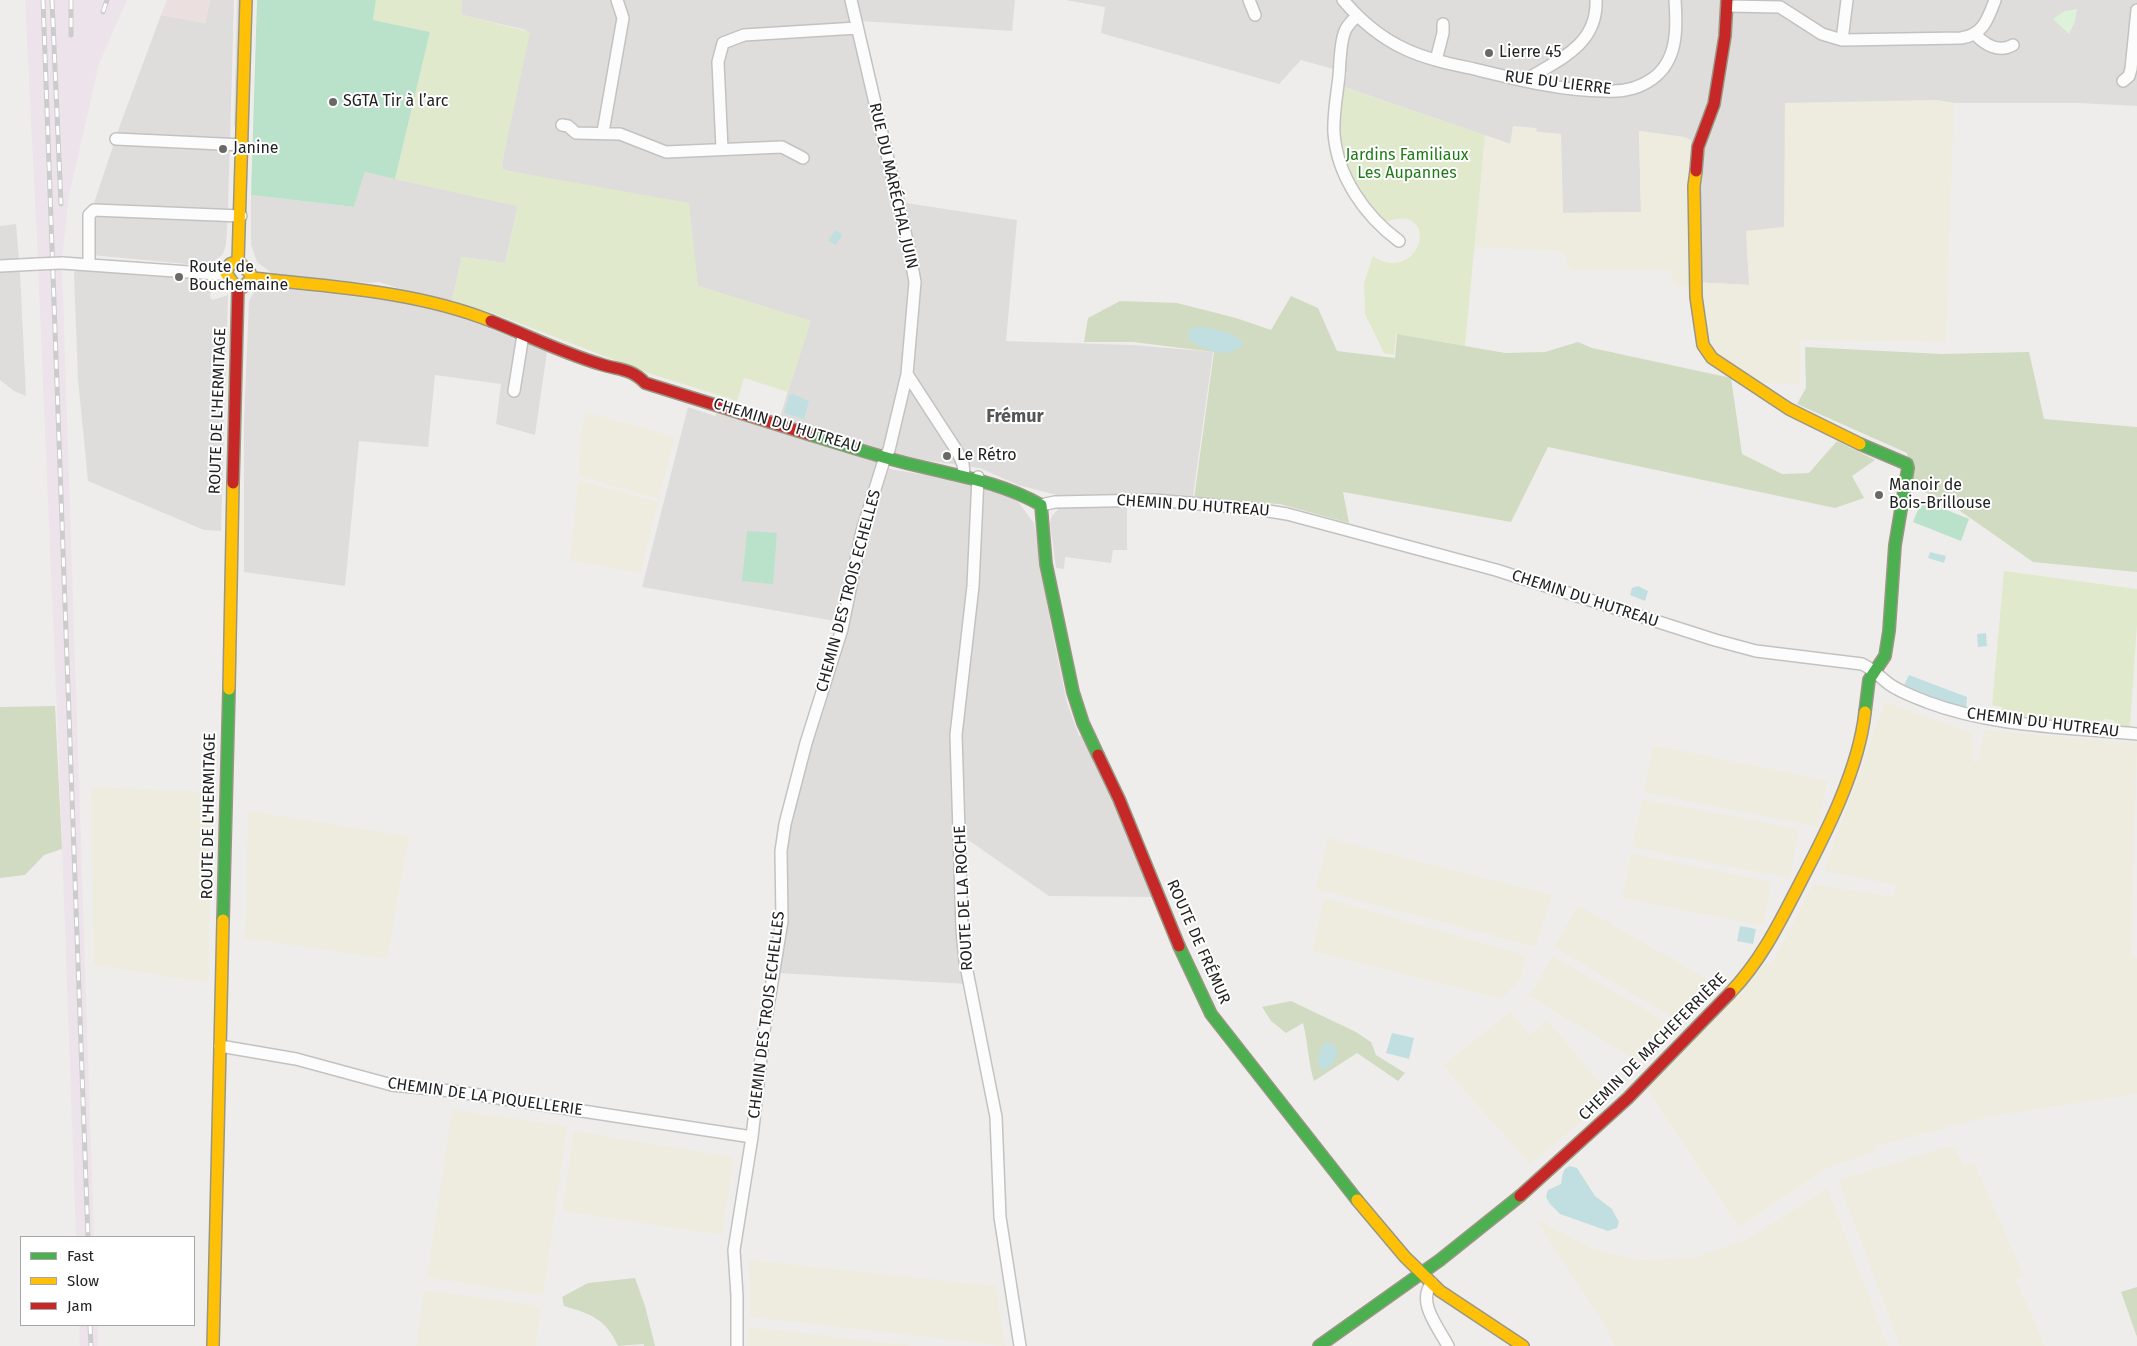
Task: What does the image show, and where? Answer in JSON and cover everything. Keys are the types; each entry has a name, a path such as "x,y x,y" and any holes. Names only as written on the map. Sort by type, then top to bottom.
{"street":[{"path":"226,273 238,288 247,285 252,278 250,273 238,261 244,145 246,0"},
{"path":"603,132 623,18 616,0"},
{"name":"RUE DU MARÉCHAL JUIN","path":"850,0 909,248 915,282 907,374 889,450 885,457"},
{"path":"1249,0 1255,15"},
{"name":"RUE DU LIERRE","path":"1343,0 1356,16 1380,34 1404,48 1436,60 1524,81 1604,92 1640,86 1652,79 1668,61 1677,28 1675,0"},
{"path":"1524,81 1559,61 1576,48 1588,34 1594,22 1596,0"},
{"path":"1842,40 1847,0"},
{"path":"1727,3 1780,7 1822,34 1842,40 1961,38 1975,34 1986,24 1995,0"},
{"name":"CHEMIN DE MACHEFERRIÈRE","path":"1320,1346 1422,1274 1490,1221 1604,1121 1748,973 1770,942 1828,828 1855,758 1864,723 1869,680 1885,656 1889,631 1895,545 1908,468 1907,464 1874,451 1789,410 1707,352 1703,345 1699,324 1695,275 1695,170 1701,137 1714,104 1725,36 1727,3"},
{"path":"2123,81 2129,76 2131,69 2137,10"},
{"path":"1356,16 1345,30 1335,115 1336,149 1343,170 1355,193 1378,225 1399,241"},
{"path":"1436,60 1443,33 1443,24"},
{"path":"722,149 718,62 723,43 744,35 857,28"},
{"path":"1975,34 1982,42 1998,49 2007,49 2013,45"},
{"path":"562,125 568,126 576,133 603,132 620,134 666,152 782,147 803,158"},
{"path":"116,140 244,145"},
{"path":"89,264 89,215 94,210 241,216"},
{"path":"226,273 230,264 238,261"},
{"path":"0,266 62,263 217,274 226,273"},
{"name":"CHEMIN DU HUTREAU","path":"252,278 395,294 476,315 601,365 625,369 638,376 645,383 751,414 885,457 926,468 978,477 1022,492 1041,505 1055,502 1154,500 1278,512 1496,570 1756,651 1856,663 1866,666 1895,688 1962,714 1998,720 2137,734"},
{"name":"ROUTE DE L'HERMITAGE","path":"213,1346 238,288"},
{"path":"514,391 523,335"},
{"path":"907,374 957,451 963,464 964,474"},
{"name":"CHEMIN DES TROIS ECHELLES","path":"737,1346 737,1296 734,1250 752,1137 764,1031 782,921 781,851 785,824 806,743 842,629 862,531 885,457"},
{"name":"ROUTE DE LA ROCHE","path":"978,477 972,586 956,735 962,930 965,961 996,1117 1000,1217 1020,1346"},
{"name":"ROUTE DE FRÉMUR","path":"1041,505 1046,564 1073,692 1083,723 1119,799 1201,995 1225,1033 1389,1240 1432,1283 1523,1346"},
{"name":"CHEMIN DE LA PIQUELLERIE","path":"220,1046 296,1059 392,1084 452,1090 752,1137"},
{"path":"1432,1283 1426,1291 1426,1303 1448,1346"}],"shaded area":[{"path":"25,0 127,0 99,64 69,196 62,260 38,261"},
{"path":"167,0 210,0 205,23 161,15"},
{"path":"210,0 234,0 228,209 226,245 223,254 208,266 91,255 94,203 120,125 161,15 205,23"},
{"path":"237,0 240,0 238,126 234,126"},
{"path":"462,0 1015,0 1012,31 861,21 906,203 1017,220 1006,341 1134,345 1213,352 1192,503 1127,501 1127,550 1113,550 1111,563 1065,557 1064,569 1056,568 1050,523 1052,516 1061,506 1061,496 1018,485 980,468 923,460 880,449 780,417 810,321 698,286 525,174 503,170 502,164 526,30 462,15"},
{"path":"1065,0 2137,0 2137,106 2078,103 1954,103 1936,100 1784,227 1749,285 1691,282 1691,140 1684,137 1639,131 1641,212 1563,213 1560,134 1537,132 1510,144 1344,87 1347,73 1301,60 1279,84 1101,33 1105,7"},
{"path":"1936,100 1954,103 1946,342 1801,340 1800,384 1757,383 1707,347 1700,288 1673,285 1672,270 1570,271 1565,256 1559,251 1474,247 1485,135 1510,144 1513,126 1536,128 1537,132 1561,134 1563,213 1641,212 1639,131 1684,137 1691,140 1692,148 1691,282 1749,285 1746,231 1784,227 1785,103"},
{"path":"365,172 518,206 505,263 462,257 452,300 432,299 379,282 369,283 273,274 257,262 251,245 251,195 354,207"},
{"path":"16,224 26,396 14,391 0,380 0,226"},
{"path":"38,266 62,266 94,1236 76,1236 59,762"},
{"path":"76,269 217,281 210,295 211,299 228,295 221,531 204,530 88,481 78,379 74,274"},
{"path":"264,286 417,304 469,320 547,352 535,435 496,424 501,384 435,375 428,447 359,441 345,586 244,572 244,421 249,301 255,290"},
{"path":"688,407 715,416 719,409 879,460 878,467 983,485 1013,495 1034,523 1051,626 1067,703 1079,736 1082,736 1134,847 1153,897 1049,896 958,833 967,984 778,973 787,828 846,623 642,587"},
{"path":"586,412 675,437 659,499 578,476 580,436"},
{"path":"578,480 658,502 641,573 570,561"},
{"path":"1885,702 1972,733 1973,762 1978,762 1985,730 2137,743 2131,957 2137,958 2137,1094 1992,1116 1874,1146 1876,1152 1829,1167 1739,1227 1646,1087 1764,965 1772,964 1813,884 1894,897 1896,885 1824,871"},
{"path":"1653,745 1827,780 1818,827 1644,792"},
{"path":"91,787 212,792 208,983 94,965"},
{"path":"1642,799 1799,829 1790,878 1632,847"},
{"path":"248,811 409,836 387,959 245,938"},
{"path":"1328,838 1552,895 1536,947 1316,889"},
{"path":"1631,854 1772,882 1763,926 1622,898"},
{"path":"1324,898 1525,955 1521,979 1502,999 1312,951"},
{"path":"1578,905 1707,979 1682,1023 1554,947"},
{"path":"1553,956 1669,1024 1644,1065 1529,996"},
{"path":"1510,1012 1530,1035 1547,1020 1612,1097 1530,1164 1443,1066"},
{"path":"452,1110 567,1126 543,1296 427,1277"},
{"path":"574,1131 734,1157 722,1235 562,1211"},
{"path":"1953,1145 1963,1165 1974,1162 2024,1276 2016,1280 2045,1346 1900,1346 1838,1180"},
{"path":"1827,1188 1888,1346 1615,1346 1604,1324 1536,1220 1596,1250 1641,1260 1697,1257 1750,1238"},
{"path":"749,1260 996,1286 1005,1346 750,1317"},
{"path":"424,1290 541,1306 536,1346 416,1346"},
{"path":"79,1326 98,1326 98,1346 80,1346"},
{"path":"749,1327 916,1346 748,1346"}],"green space":[{"name":"SGTA Tir à l’arc","path":"257,0 376,0 373,20 430,32 395,179 365,172 354,207 251,195"},
{"path":"376,0 462,0 462,15 530,32 502,164 503,170 689,203 698,286 811,321 788,392 744,378 737,401 648,373 493,313 465,306 452,300 462,257 505,263 518,206 395,179 430,32 373,20"},
{"path":"2077,9 2075,21 2069,34 2053,19 2065,11"},
{"name":"Jardins Familiaux Les Aupannes","path":"1343,87 1485,135 1465,346 1396,334 1394,355 1384,353 1365,314 1364,283 1373,256 1385,262 1397,263 1414,253 1420,236 1418,228 1409,220 1396,219 1381,223 1350,175 1340,144 1339,108"},
{"path":"1291,296 1318,308 1337,351 1395,358 1397,334 1505,353 1545,352 1578,342 1592,348 1731,378 1742,454 1782,474 1809,473 1837,441 1875,460 1852,476 1864,498 1835,508 1548,447 1511,522 1343,492 1349,523 1280,504 1194,499 1214,352 1133,342 1084,342 1088,318 1120,301 1177,303 1236,318 1271,330"},
{"path":"1805,347 1942,354 2029,352 2044,419 2137,427 2137,572 2033,562 1956,508 1913,486 1907,453 1797,404 1806,388"},
{"path":"1922,500 1969,519 1961,541 1913,522"},
{"path":"747,531 777,533 773,584 742,581"},
{"path":"2004,571 2137,589 2137,625 2130,728 2118,727 2113,720 2105,719 2097,725 2024,720 2001,715 2002,707 1992,705"},
{"path":"55,706 62,849 44,855 25,875 0,878 0,707"},
{"path":"1291,1001 1356,1032 1371,1042 1376,1055 1405,1073 1398,1081 1357,1053 1314,1081 1303,1023 1286,1033 1271,1021 1262,1007"},
{"path":"635,1278 645,1306 655,1346 644,1346 644,1344 618,1346 608,1329 597,1319 564,1306 562,1297 588,1283"},
{"path":"2137,1287 2137,1337 2121,1292"}],"water":[{"path":"836,230 843,235 835,245 828,240"},
{"path":"1195,327 1215,329 1228,333 1244,343 1229,353 1216,352 1197,345 1188,338 1189,330"},
{"path":"793,394 809,401 804,419 784,413 789,395"},
{"path":"1930,552 1946,556 1944,563 1928,558"},
{"path":"1638,586 1648,591 1645,601 1630,595 1632,588"},
{"path":"1986,633 1987,646 1978,647 1977,634"},
{"path":"1909,675 1967,697 1966,709 1945,705 1903,687"},
{"path":"1740,926 1756,929 1753,944 1737,941"},
{"path":"1392,1033 1414,1038 1409,1059 1386,1053"},
{"path":"1324,1043 1331,1043 1337,1049 1333,1062 1323,1071 1318,1061"},
{"path":"1570,1166 1577,1168 1595,1196 1612,1209 1619,1222 1617,1228 1608,1231 1560,1214 1550,1204 1546,1197 1548,1190 1561,1184 1564,1171"}],"railway":[{"path":"43,0 88,1236"},
{"path":"52,0 61,204"},
{"path":"71,0 71,35"},
{"path":"103,12 107,0"},
{"path":"90,1326 91,1346"}],"traffic: fast":[{"path":"811,435 888,458 995,485 1041,505 1046,564 1073,692 1083,723 1098,755"},
{"path":"1860,444 1907,464 1908,468 1895,545 1889,631 1885,656 1869,680 1865,712"},
{"path":"223,920 229,689"},
{"path":"1179,946 1211,1014 1357,1200"},
{"path":"1319,1346 1440,1260 1520,1196"}],"traffic: slow":[{"path":"238,261 246,0"},
{"path":"1696,171 1694,186 1696,297 1703,345 1712,358 1789,409 1860,444"},
{"path":"238,261 250,273 252,278 243,287 235,286 226,273 230,264 238,261"},
{"path":"252,278 404,297 433,303 491,321"},
{"path":"229,689 233,483"},
{"path":"1730,993 1751,968 1769,941 1820,843 1849,778 1862,734 1865,712"},
{"path":"213,1346 223,920"},
{"path":"1357,1200 1405,1257 1440,1291 1523,1346"}],"traffic: jam":[{"path":"1696,171 1698,147 1714,104 1725,36 1727,0"},
{"path":"233,483 238,287"},
{"path":"491,321 572,355 630,372 645,383 811,435"},
{"path":"1098,755 1119,799 1179,946"},
{"path":"1520,1196 1628,1098 1730,993"}],"place":[{"name":"Lierre 45","path":"1489,53"},
{"name":"SGTA Tir à l’arc","path":"333,102"},
{"name":"Janine","path":"223,149"},
{"name":"Route de Bouchemaine","path":"179,277"},
{"name":"Le Rétro","path":"947,456"},
{"name":"Manoir de Bois-Brillouse","path":"1879,495"}],"district":[{"name":"Frémur","path":"1015,417"}]}
